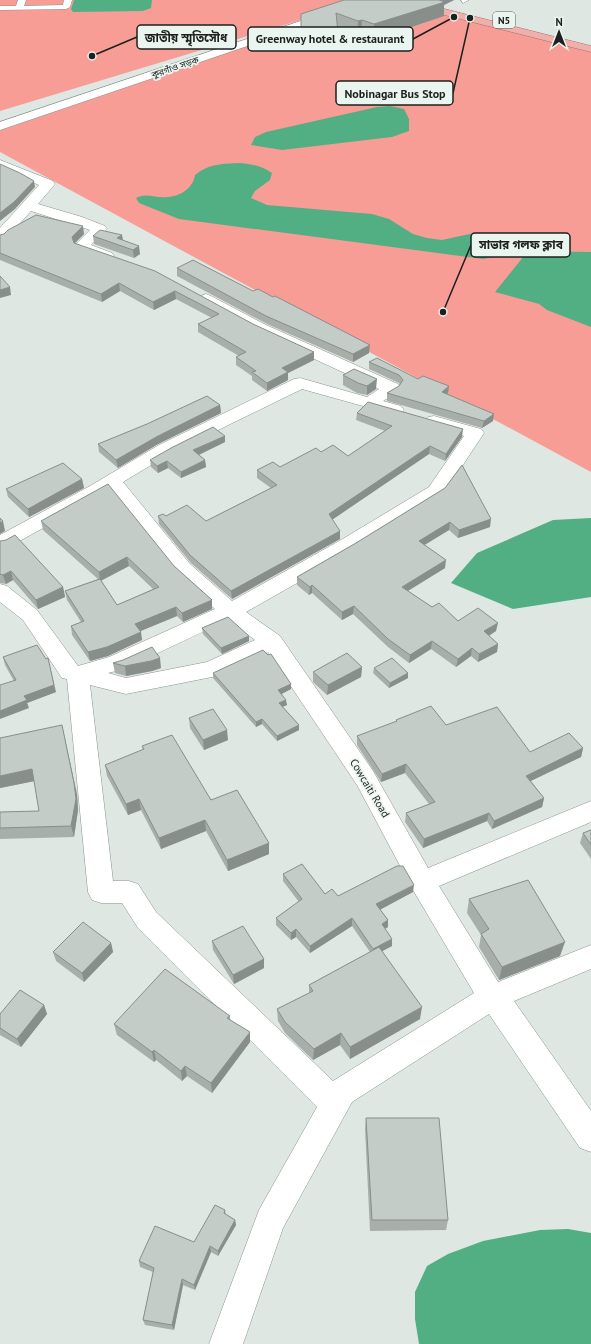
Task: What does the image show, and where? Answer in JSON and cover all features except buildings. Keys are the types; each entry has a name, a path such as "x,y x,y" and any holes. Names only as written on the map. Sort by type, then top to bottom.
{"highway":[{"path":"397,0 591,49"},
{"name":"N5","path":"417,0 591,43"}],"street":[{"path":"19,8 22,0"},
{"path":"3,10 19,8 66,7 68,0"},
{"name":"কুরগাঁও সড়ক","path":"0,126 373,0"},
{"path":"0,164 48,184 30,206 0,237"},
{"path":"30,206 77,220 100,229 81,246 120,260"},
{"path":"194,292 260,328 392,388 369,403"},
{"path":"320,355 320,389"},
{"path":"0,543 112,481 165,449 300,384 475,433 436,491 348,545 230,610 116,663 78,674"},
{"name":"Cowcaiti Road","path":"112,481 183,569 230,610 272,641 365,778 422,882 492,997 507,1016 591,1137"},
{"path":"0,591 30,615 70,672 126,686 212,669 272,641"},
{"path":"78,674 101,892 129,892 147,920 335,1104"},
{"path":"422,882 591,811"},
{"path":"226,1344 270,1221 342,1092 492,997 591,957"}],"shaded area":[{"path":"0,0 367,0 0,111"},
{"path":"74,0 152,0 151,8 143,11 73,12 71,9"},
{"path":"373,0 396,0 591,52 591,472 0,152 0,126"},
{"path":"390,106 404,109 409,119 409,131 392,137 282,150 251,145 255,137 266,132 377,107"},
{"path":"240,163 257,166 272,173 270,180 255,191 251,198 267,205 372,214 389,219 413,234 442,240 474,233 497,235 507,243 508,248 499,256 483,259 179,219 139,203 136,198 140,196 164,197 177,195 186,190 192,184 195,175 206,168 217,165"},
{"path":"528,251 591,252 591,327 547,310 539,304 495,292"},
{"path":"591,518 591,597 513,609 451,583 477,553 553,520"},
{"path":"568,1229 591,1233 591,1344 419,1344 415,1319 415,1292 427,1266 448,1254 483,1241 540,1230"}],"place":[{"name":"Greenway hotel & restaurant","path":"454,17"},
{"name":"Nobinagar Bus Stop","path":"470,18"},
{"name":"জাতীয় স্মৃতিসৌধ","path":"92,56"},
{"name":"সাভার গলফ ক্লাব","path":"443,312"}]}
